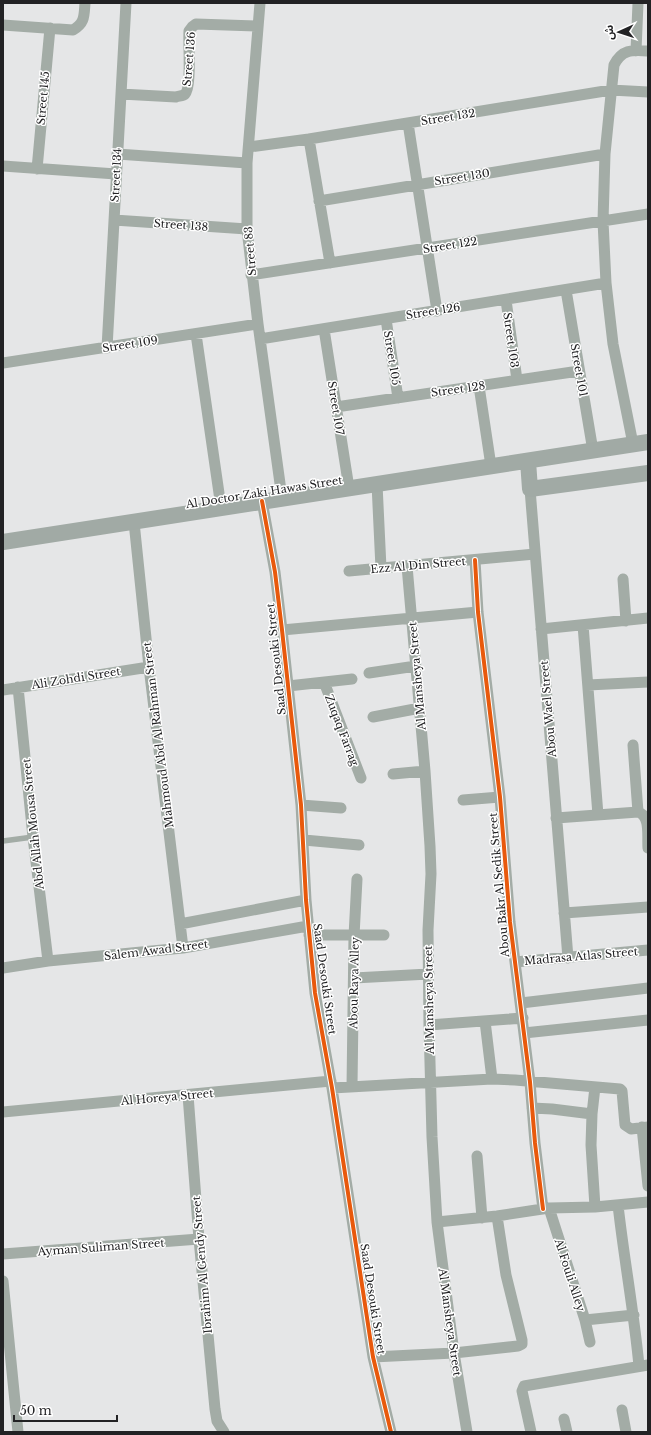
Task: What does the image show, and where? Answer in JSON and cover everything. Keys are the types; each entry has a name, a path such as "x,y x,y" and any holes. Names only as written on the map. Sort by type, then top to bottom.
{"street":[{"path":"3,24 73,30 79,26 83,20 85,3"},
{"name":"Street 134","path":"107,348 126,3"},
{"name":"Street 83","path":"260,3 247,163 247,229 251,275 282,498"},
{"path":"636,51 638,3"},
{"name":"Street 136","path":"121,94 176,97 185,94 189,85 189,31 192,26 196,24 258,26"},
{"name":"Street 145","path":"37,168 50,28"},
{"path":"640,443 614,344 606,283 603,221 605,154 614,65 622,54 629,51 648,51"},
{"name":"Street 132","path":"248,147 309,139 611,90 648,92"},
{"path":"408,123 437,310"},
{"path":"309,139 330,263"},
{"path":"118,154 247,163"},
{"name":"Street 130","path":"319,201 605,154"},
{"path":"3,166 116,174"},
{"name":"Street 122","path":"251,275 648,214"},
{"name":"Street 138","path":"114,220 247,229"},
{"name":"Street 126","path":"260,339 606,283"},
{"name":"Street 101","path":"566,290 593,451"},
{"name":"Street 103","path":"506,300 517,380"},
{"name":"Street 105","path":"386,319 398,398"},
{"name":"Street 109","path":"3,363 258,324"},
{"name":"Street 107","path":"324,329 350,488"},
{"path":"196,334 221,507"},
{"name":"Street 128","path":"336,407 579,371"},
{"path":"479,386 490,466"},
{"name":"Al Doctor Zaki Hawas Street","path":"3,542 640,443"},
{"name":"Abou Wael Street","path":"528,460 568,958"},
{"path":"530,489 648,473"},
{"path":"377,484 381,568"},
{"name":"Saad Desouki Street","path":"262,501 275,572 302,805 308,930 315,993 332,1085 373,1357 391,1432"},
{"name":"Mahmoud Abd Al Rahman Street","path":"134,522 149,667 183,948"},
{"name":"Ezz Al Din Street","path":"349,571 535,554"},
{"name":"Abou Bakr Al Sedik Street","path":"475,560 478,612 500,797 506,885 523,1018 535,1143 546,1208"},
{"name":"Al Mansheya Street","path":"407,566 425,772 431,874 428,930 429,1025 430,1083 437,1222 454,1353 467,1432"},
{"path":"623,579 626,621"},
{"path":"282,630 478,612"},
{"path":"541,629 648,618"},
{"path":"583,625 598,815"},
{"path":"369,673 416,666"},
{"name":"Ali Zohdi Street","path":"3,690 149,667"},
{"path":"288,686 352,679"},
{"name":"Zuqaq Farrag","path":"324,682 361,778"},
{"path":"588,685 648,682"},
{"name":"Abd Allah Mousa Street","path":"18,687 33,837 48,961"},
{"path":"373,718 420,708"},
{"path":"633,745 643,814 646,819 648,848"},
{"path":"392,774 425,772"},
{"path":"463,800 500,797"},
{"path":"302,805 341,808"},
{"path":"556,818 643,814"},
{"path":"304,840 359,845"},
{"name":"Abou Raya Alley","path":"352,1087 354,936 357,879"},
{"path":"180,924 306,900"},
{"path":"564,913 648,908"},
{"name":"Salem Awad Street","path":"3,968 48,961 183,948 308,930 354,936 384,935"},
{"name":"Madrasa Atlas Street","path":"515,962 648,950"},
{"path":"354,978 429,974"},
{"path":"521,1003 648,988"},
{"path":"429,1025 523,1018"},
{"path":"524,1033 648,1020"},
{"path":"485,1021 492,1079"},
{"name":"Al Horeya Street","path":"3,1112 188,1095 332,1085 352,1087 492,1079 621,1090 625,1125 631,1129 645,1127"},
{"path":"595,1087 591,1145 595,1207"},
{"name":"Ibrahim Al Gendy Street","path":"188,1095 199,1239 215,1409 217,1421 224,1432"},
{"path":"532,1108 592,1114"},
{"path":"645,1127 648,1186"},
{"path":"477,1156 482,1218"},
{"path":"437,1222 482,1218 546,1208 595,1207 648,1202"},
{"path":"531,1432 522,1391 524,1386 644,1366 623,1250 618,1205"},
{"name":"Al Fouli Alley","path":"546,1208 585,1320 590,1342"},
{"path":"373,1357 454,1353 521,1345 523,1342 506,1275 497,1216"},
{"name":"Ayman Suliman Street","path":"3,1254 199,1239"},
{"path":"3,1280 18,1432"},
{"path":"585,1320 634,1315"},
{"path":"622,1410 626,1432"},
{"path":"564,1419 567,1432"}],"lane":[{"path":"3,841 33,837"}],"cycle path":[{"path":"262,501 275,572 301,805 306,900 315,993 332,1088 373,1357 391,1432"},
{"path":"475,560 478,612 500,797 510,922 530,1082 535,1143 543,1209"}]}
